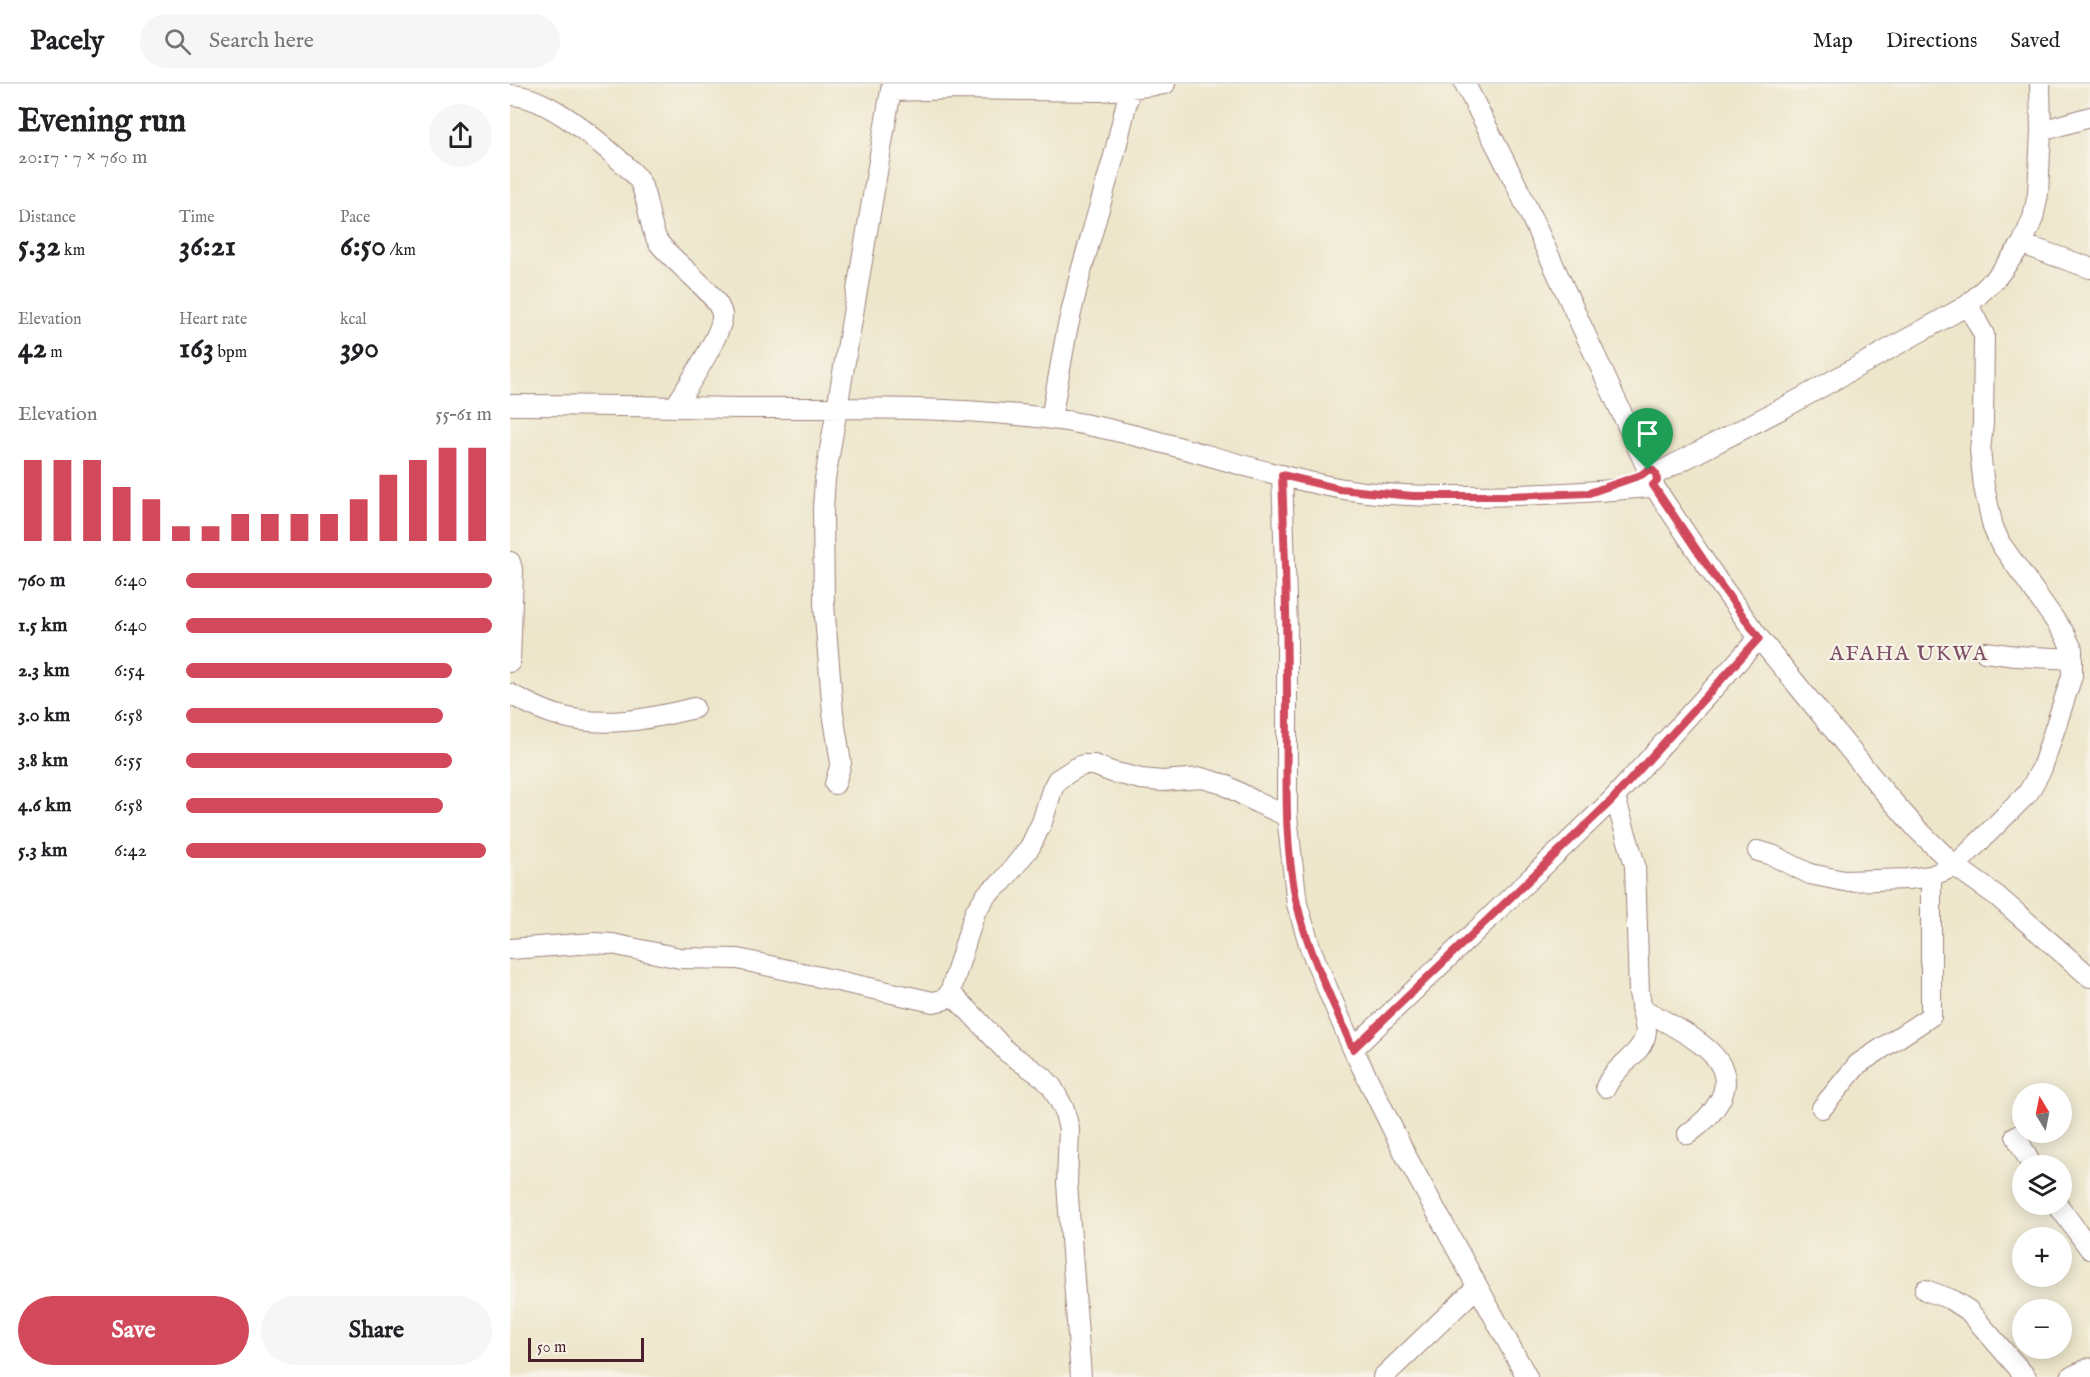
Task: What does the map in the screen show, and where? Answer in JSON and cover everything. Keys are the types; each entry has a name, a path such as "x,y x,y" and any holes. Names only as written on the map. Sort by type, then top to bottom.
{"street":[{"path":"835,784 841,763 833,713 824,604 824,508 828,460 892,88 1130,87 1165,84"},
{"path":"1465,84 1516,184 1650,478 1717,580 1759,638 1917,829 1955,866 1997,896 2090,976"},
{"path":"510,405 994,412 1051,419 1168,443 1340,489 1413,496 1589,493 1650,478 1789,405 1968,305 1997,277 2022,244 2033,218 2038,194 2041,131 2040,84"},
{"path":"1051,419 1072,308 1114,156 1130,87"},
{"path":"510,95 521,96 566,117 630,170 644,191 657,241 709,293 722,312 722,322 717,335 675,407"},
{"path":"2041,131 2090,117"},
{"path":"2022,244 2090,268"},
{"path":"1758,851 1772,855 1810,874 1828,878 1886,881 1930,876 1955,866 2028,793 2042,768 2072,676 2072,649 2064,633 2000,543 1993,527 1984,487 1980,450 1983,424 1984,335 1968,305"},
{"path":"1282,475 1287,629 1287,816 1297,904 1311,950 1353,1049 1406,1156 1527,1377"},
{"path":"510,562 513,573 510,662"},
{"path":"1353,1049 1615,796 1759,638"},
{"path":"1984,652 2072,659"},
{"path":"510,694 558,716 586,720 646,720 694,708"},
{"path":"510,949 572,944 612,944 680,958 738,959 933,1002 943,1000 950,993 975,912 987,894 1002,882 1030,847 1042,822 1052,790 1058,780 1074,768 1094,765 1141,779 1162,781 1202,778 1223,784 1287,816"},
{"path":"1606,1086 1610,1077 1644,1042 1646,1031 1641,1008 1635,865 1615,796"},
{"path":"1822,1108 1858,1064 1931,1017 1930,876"},
{"path":"950,993 1007,1052 1043,1077 1052,1087 1064,1109 1069,1129 1067,1183 1081,1377"},
{"path":"1641,1008 1700,1044 1718,1059 1721,1067 1725,1085 1719,1102 1704,1123 1688,1134"},
{"path":"2065,1215 2090,1249"},
{"path":"1383,1377 1478,1287"},
{"path":"1925,1290 1950,1299 1968,1310 2026,1377"},
{"path":"2071,1377 2090,1368"}],"district":[{"name":"AFAHA UKWA","path":"1909,653"}],"route":[{"path":"1648,470 1656,474 1658,478 1653,485 1674,518 1759,638 1612,800 1353,1049 1311,950 1297,904 1292,867 1287,816 1287,629 1282,475 1340,489 1369,492 1413,496 1510,496 1589,493 1641,475 1648,470"}]}
